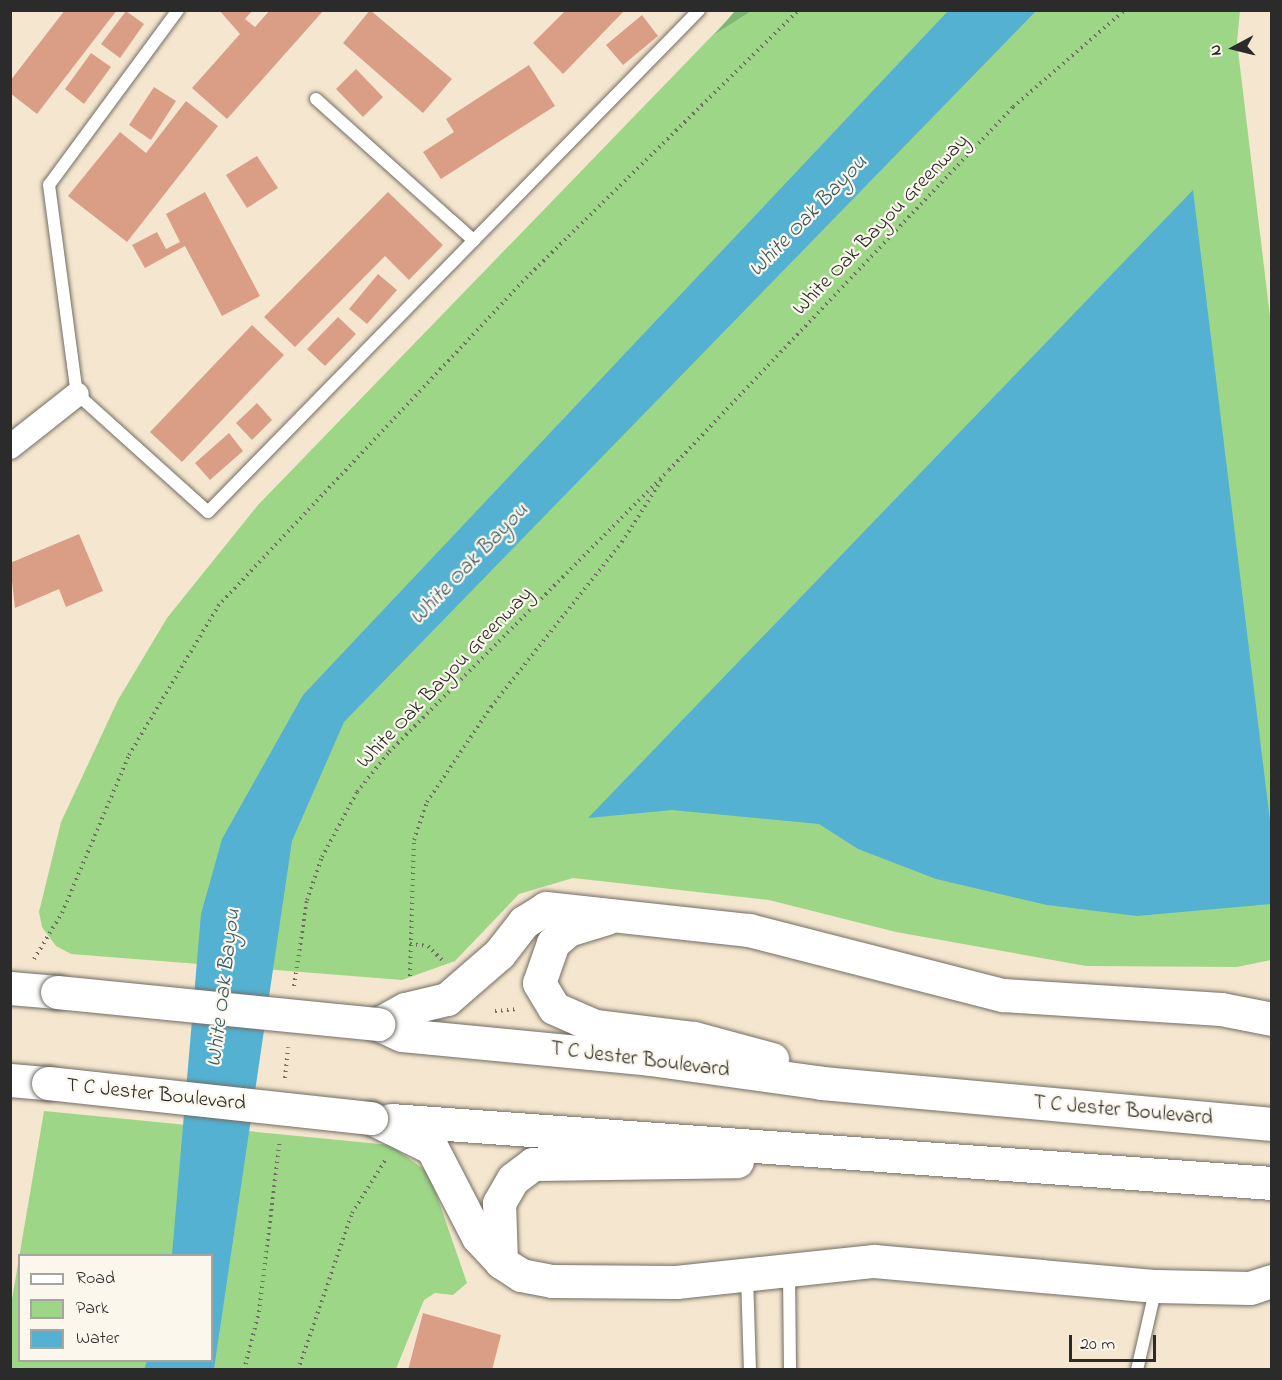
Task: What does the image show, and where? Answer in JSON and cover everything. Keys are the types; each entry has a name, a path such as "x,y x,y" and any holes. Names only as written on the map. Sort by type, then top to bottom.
{"main road":[{"path":"378,1024 405,1009 447,999 499,954 524,922 546,908 626,912 749,930 1003,994 1221,1010 1272,1019"},
{"path":"626,912 568,930 553,943 539,983 554,1008 595,1026 694,1038 762,1054 822,1083"},
{"name":"T C Jester Boulevard","path":"11,988 378,1024 402,1035 650,1059 822,1083 1272,1124"},
{"name":"T C Jester Boulevard","path":"10,1080 371,1118 1272,1183"},
{"path":"371,1118 432,1148 447,1168 478,1237 501,1262 521,1275 552,1281 676,1282 789,1268 874,1261 1156,1286 1250,1288 1272,1281"},
{"path":"501,1262 500,1203 513,1179 533,1164 684,1165 838,1152"}],"street":[{"path":"10,447 77,394"}],"lane":[{"path":"178,10 50,185 77,394 208,512 699,10"},
{"path":"316,99 474,241"},
{"path":"789,1268 790,1370"},
{"path":"746,1275 750,1370"},
{"path":"1137,1370 1156,1286"}],"path":[{"path":"11,988 62,913 129,755 218,606 526,278 799,10"},
{"name":"White Oak Bayou Greenway","path":"293,999 307,900 322,857 357,792 389,752 669,470 1013,107 1125,10"},
{"name":"White Oak Bayou Greenway","path":"410,985 414,840 427,802 491,707 622,542 669,470"},
{"path":"410,945 428,946 450,970"},
{"path":"490,1011 525,1008"},
{"path":"285,1082 290,1035"},
{"path":"244,1370 260,1312 281,1130"},
{"path":"298,1370 360,1195 407,1134"}],"green space":[{"path":"735,11 751,11 715,34"},
{"path":"736,11 1240,11 1237,42 1272,333 1271,960 1237,967 1086,966 896,932 769,900 573,878 519,894 455,961 402,980 71,954 56,946 42,927 39,912 61,822 118,700 167,618 258,505"},
{"path":"44,1111 390,1145 429,1173 467,1283 453,1295 435,1293 424,1300 396,1369 11,1370 11,1305 18,1264 18,1362 213,1362 213,1254 20,1254"}],"water":[{"name":"White Oak Bayou","path":"948,11 1036,11 344,722 292,841 214,1369 144,1370 147,1362 213,1362 213,1254 172,1254 201,914 222,839 303,695"},
{"path":"1193,190 1271,829 1271,904 1137,916 1047,905 936,879 858,849 819,824 672,810 588,818"}],"building":[{"path":"65,10 117,10 37,114 10,93 10,81"},
{"path":"219,10 253,10 245,19 255,27 270,10 324,10 227,119 192,88 240,34"},
{"path":"370,10 452,79 423,113 343,43"},
{"path":"566,10 625,10 563,74 533,43"},
{"path":"126,11 144,24 120,58 101,44"},
{"path":"642,15 658,36 623,65 606,45"},
{"path":"91,53 111,67 84,104 65,89"},
{"path":"529,65 555,106 441,179 423,152 454,132 446,119"},
{"path":"356,69 383,97 363,117 336,89"},
{"path":"154,87 176,101 151,140 129,125"},
{"path":"186,101 218,126 127,242 68,196 120,132 146,153"},
{"path":"257,156 278,188 247,208 226,175"},
{"path":"205,192 260,296 222,316 185,246 145,268 132,245 157,232 166,249 180,242 166,214"},
{"path":"388,192 443,245 409,280 385,256 295,347 264,317"},
{"path":"378,274 397,290 367,324 349,309"},
{"path":"338,317 356,334 325,366 307,349"},
{"path":"252,325 284,355 182,462 150,432"},
{"path":"257,403 272,420 252,440 236,423"},
{"path":"229,433 243,451 210,480 195,463"},
{"path":"79,534 103,591 66,607 59,589 15,608 10,563"},
{"path":"423,1313 501,1335 492,1370 408,1370"}]}
